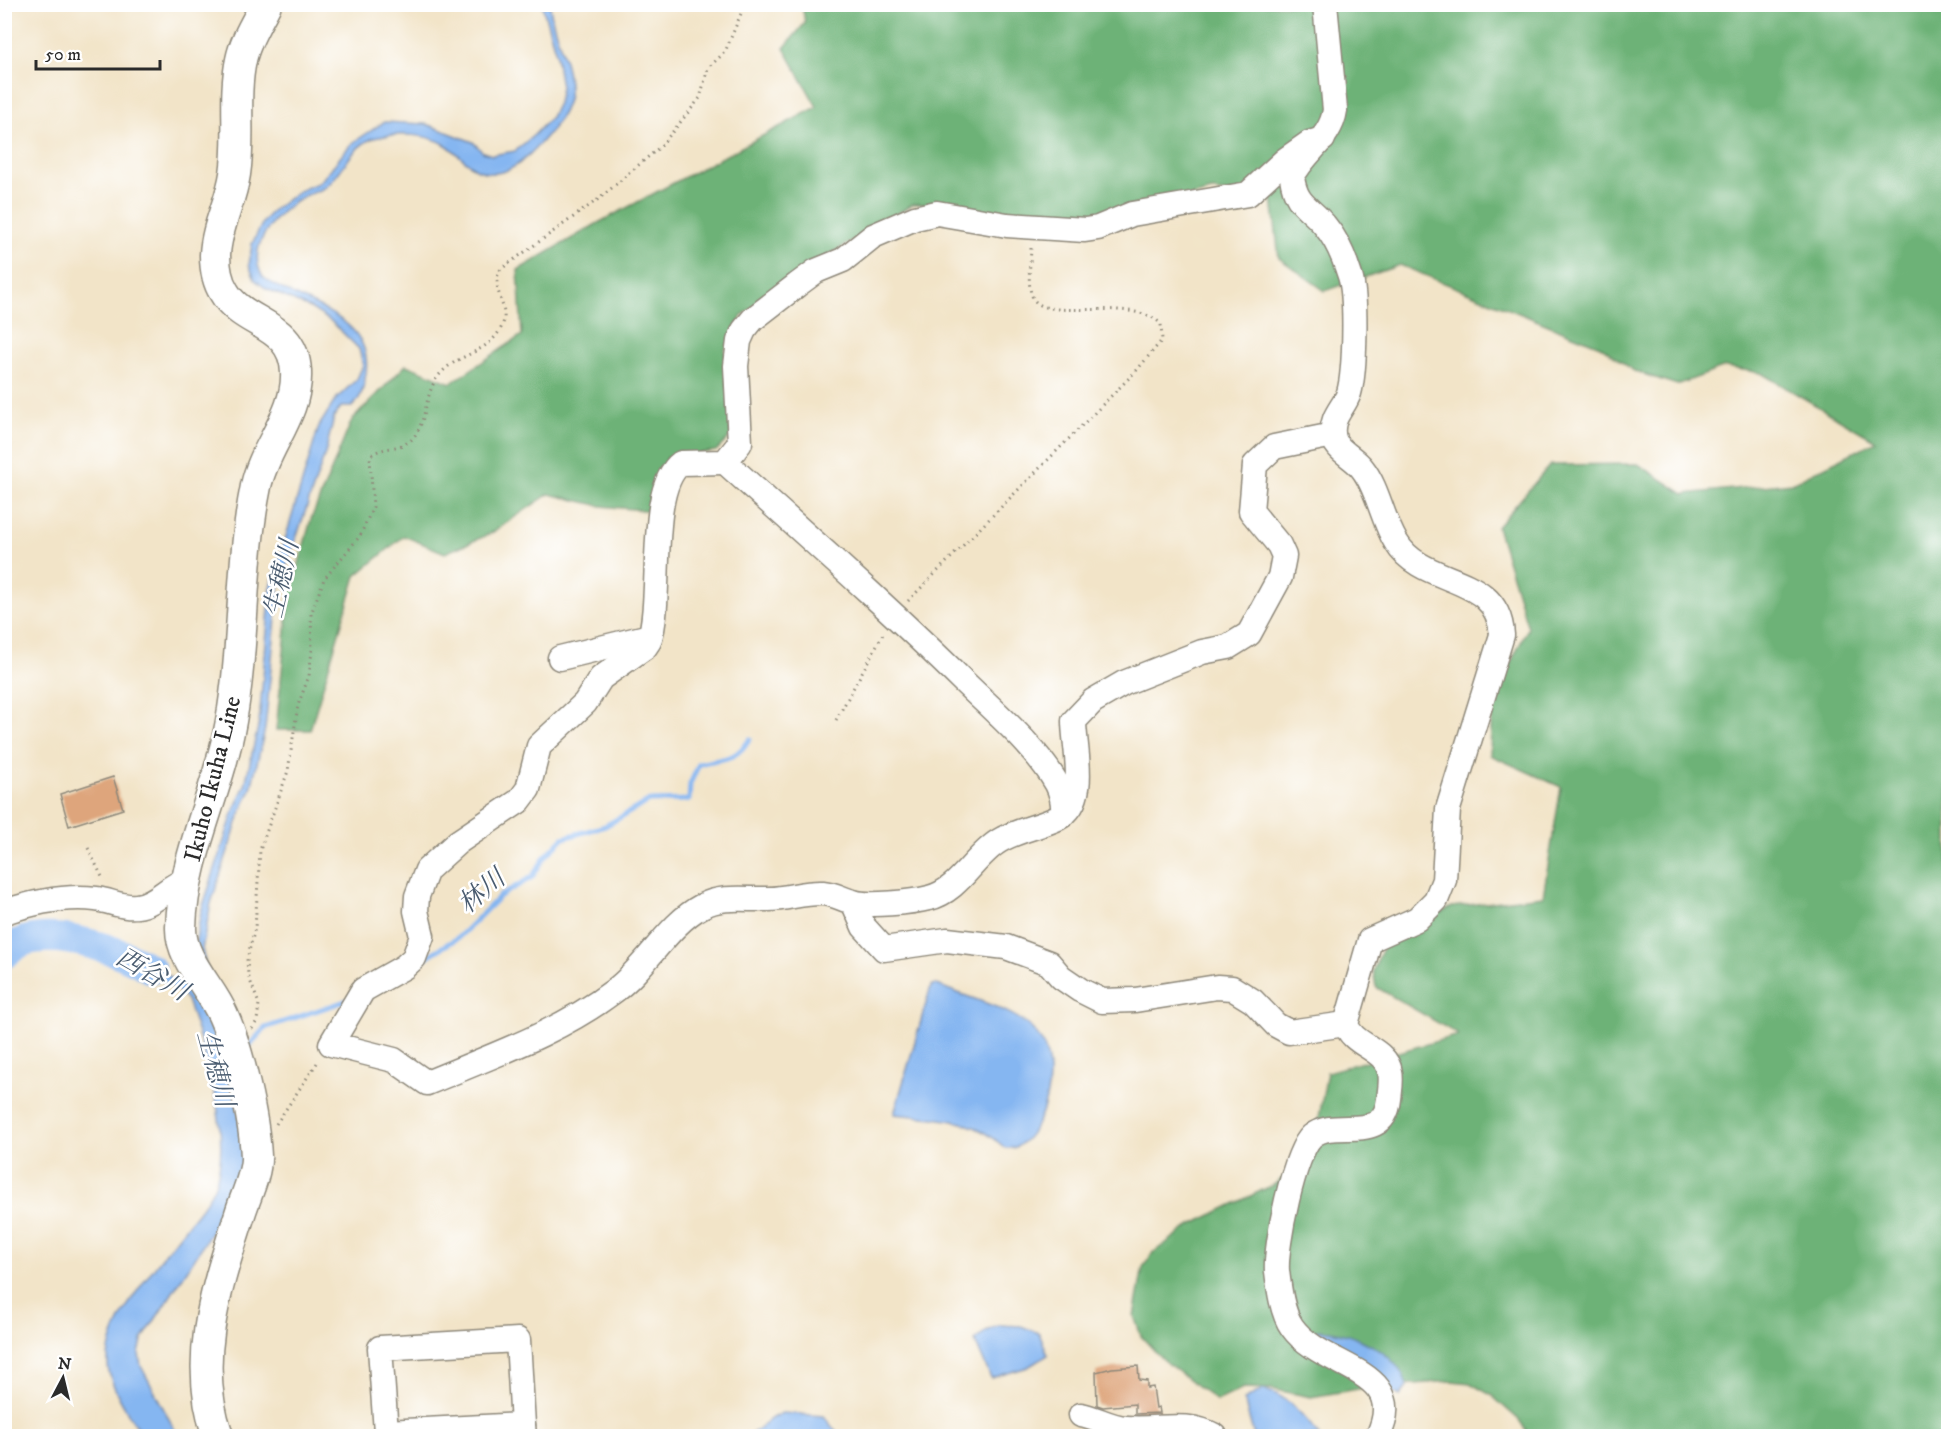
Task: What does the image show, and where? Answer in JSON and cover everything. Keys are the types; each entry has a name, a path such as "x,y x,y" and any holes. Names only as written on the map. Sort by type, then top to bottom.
{"main road":[{"name":"Ikuho Ikuha Line","path":"218,1437 206,1381 207,1334 219,1282 257,1159 236,1055 222,1012 187,954 181,933 186,880 231,725 237,684 244,559 256,485 262,465 291,403 297,374 292,350 278,334 234,305 223,291 215,261 216,240 235,175 242,54 266,4"}],"street":[{"path":"1325,4 1335,110 1330,131 1299,164 1292,177 1300,203 1331,233 1350,277 1356,302 1349,392 1335,412 1333,435 1338,446 1364,470 1400,549 1418,565 1483,594 1498,617 1502,635 1448,809 1444,880 1440,890 1431,908 1417,920 1370,940 1364,952 1346,1024 1348,1032 1386,1061 1391,1074 1388,1107 1383,1117 1365,1127 1326,1129 1309,1139 1288,1197 1277,1270 1286,1315 1300,1336 1376,1383 1385,1400 1385,1417 1378,1437"},
{"path":"725,462 741,443 736,366 739,341 753,319 816,271 843,260 873,236 924,215 950,214 1032,227 1085,230 1132,214 1248,194 1285,160 1309,143 1323,139"},
{"path":"1063,815 1064,805 1059,789 1039,760 895,614 725,462 681,463 669,475 660,514 658,581 650,636 645,647 601,678 585,703 539,746 528,789 519,801 458,842 427,870 417,896 416,911 422,936 414,958 360,994 331,1044 394,1060 427,1083 523,1042 593,1006 616,990 643,966 679,925 701,906 724,899 769,899 820,893 834,894 853,902 866,904 930,898 957,881 988,848 1063,815 1077,791 1074,721 1093,701 1124,683 1202,652 1228,647 1249,634 1280,577 1283,561 1282,550 1251,511 1256,465 1274,447 1333,435"},
{"path":"560,658 650,636"},
{"path":"4,912 65,898 96,899 123,906 150,903 174,884 186,880"},
{"path":"853,902 864,927 884,949 947,940 1006,947 1050,963 1061,977 1102,1001 1135,1000 1217,987 1232,988 1253,1001 1276,1025 1289,1032 1346,1024"},
{"path":"518,1340 523,1431 386,1434 380,1348 518,1340"},
{"path":"1081,1415 1113,1426 1136,1429 1185,1426 1215,1437"}],"path":[{"path":"236,1055 257,1021 258,997 248,975 247,959 255,928 259,858 288,771 298,705 309,676 312,650 310,614 324,579 360,536 373,507 370,456 376,450 410,441 419,429 440,373 490,343 500,331 504,315 496,280 501,268 600,198 661,146 688,115 700,98 708,68 725,52 745,4"},
{"path":"836,720 895,614 1137,370 1162,340 1161,324 1140,312 1118,308 1051,309 1035,302 1030,284 1032,227"},
{"path":"88,848 100,875 123,906"},
{"path":"257,1159 286,1106 331,1044"}],"green space":[{"path":"802,5 1948,5 1948,1436 1530,1436 1519,1420 1491,1395 1470,1383 1452,1381 1364,1388 1311,1397 1271,1389 1244,1388 1217,1401 1163,1360 1141,1336 1134,1316 1143,1267 1154,1252 1191,1225 1277,1183 1305,1156 1316,1135 1327,1072 1459,1035 1376,987 1373,970 1386,942 1452,907 1543,896 1561,787 1490,755 1492,700 1528,628 1497,527 1550,465 1638,464 1684,494 1792,483 1876,441 1761,373 1725,367 1677,385 1634,371 1600,346 1400,265 1325,291 1279,258 1272,198 1212,191 1091,222 1009,217 945,204 913,204 788,280 742,316 725,350 731,436 716,451 667,458 652,511 601,506 549,494 490,534 445,553 404,536 356,576 310,730 276,730 289,600 311,519 352,420 406,365 451,383 522,335 518,270 598,223 817,107 784,48 805,23"}],"water":[{"name":"生穂川","path":"542,5 550,5 551,16 567,70 569,93 566,106 556,125 523,161 507,171 488,173 478,170 439,141 414,135 379,137 370,140 356,150 325,187 303,197 284,211 274,220 261,242 258,265 263,277 278,287 331,313 346,324 358,337 365,353 366,373 358,400 352,407 341,407 334,417 325,454 279,588 265,729 251,789 240,814 211,903 202,949 234,1086 246,1162 229,1205 142,1340 139,1354 141,1366 178,1436 142,1436 119,1397 109,1372 108,1355 113,1336 133,1297 210,1195 216,1182 221,1138 214,1090 187,1000 182,994 143,968 115,955 116,950 139,957 183,985 188,984 201,912 234,810 245,785 259,722 271,586 319,426 336,399 357,379 363,365 359,349 332,322 312,309 267,289 255,280 249,265 252,244 263,222 272,211 299,191 320,182 351,144 384,122 426,124 473,142 483,152 492,155 515,151 551,117 558,103 561,87 555,50"},
{"path":"935,984 1001,1009 1020,1019 1035,1032 1045,1049 1049,1071 1044,1106 1031,1133 1015,1148 1005,1148 993,1138 967,1124 894,1114 931,986"},
{"path":"1000,1325 1021,1326 1039,1333 1048,1355 1028,1367 991,1378 975,1341 986,1331"},
{"path":"1320,1330 1346,1335 1373,1346 1395,1364 1407,1387 1400,1396 1389,1390 1310,1332"},
{"path":"1261,1390 1269,1391 1286,1400 1302,1414 1319,1436 1254,1436 1244,1400"},
{"path":"782,1413 824,1416 839,1436 749,1436"}],"building":[{"path":"113,777 123,809 69,826 60,794"},
{"path":"1138,1366 1139,1380 1147,1381 1147,1388 1153,1387 1156,1408 1159,1407 1160,1413 1135,1414 1135,1404 1103,1407 1097,1405 1096,1372"}],"waterway":[{"name":"林川","path":"423,959 459,937 500,896 532,877 545,857 563,838 605,826 649,801 689,800 690,784 699,764 733,756 750,739"},
{"name":"西谷川","path":"4,954 24,941 55,938 107,949 151,969"},
{"name":"林川","path":"246,1049 265,1028 348,1000"}]}
